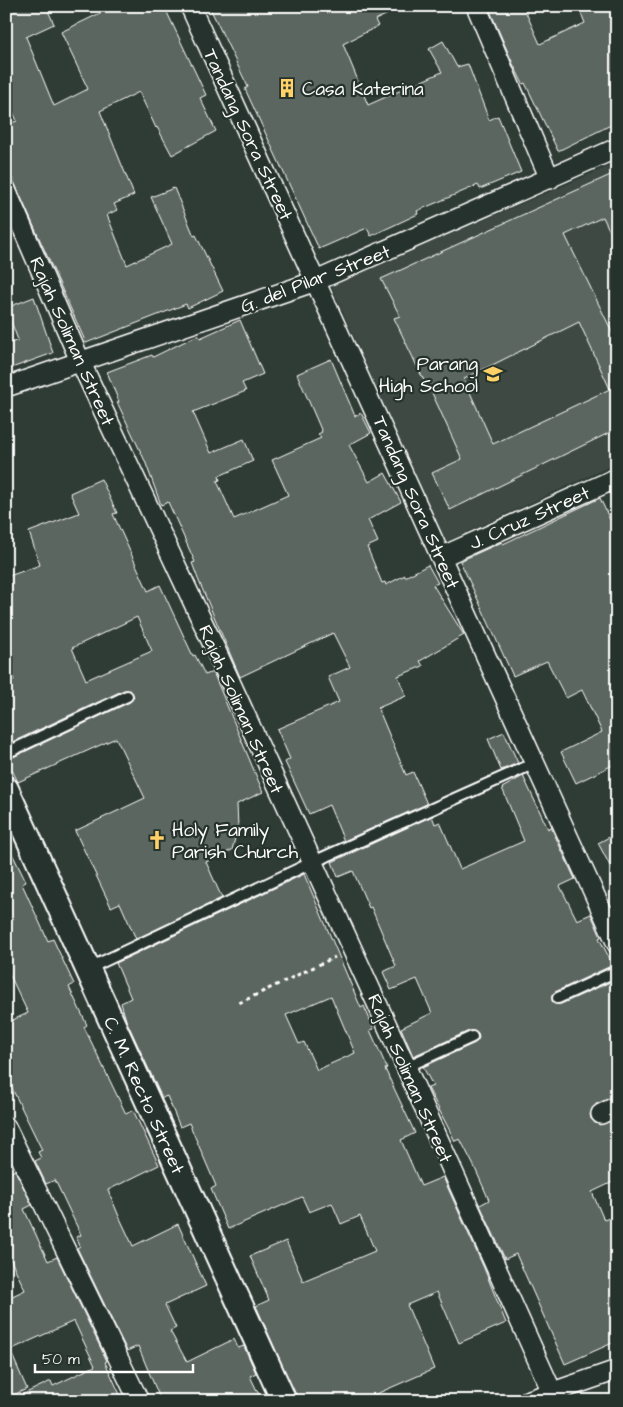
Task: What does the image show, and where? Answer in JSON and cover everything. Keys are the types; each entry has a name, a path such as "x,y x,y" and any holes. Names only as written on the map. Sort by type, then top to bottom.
{"street":[{"name":"Tandang Sora Street","path":"190,6 535,763 610,913 617,944"},
{"path":"476,6 550,179"},
{"name":"G. del Pilar Street","path":"6,387 81,363 316,281 617,148"},
{"name":"Rajah Soliman Street","path":"6,190 81,363 217,654 552,1392"},
{"name":"J. Cruz Street","path":"441,557 617,478"},
{"name":"C. M. Recto Street","path":"6,789 284,1401"},
{"path":"7,1131 139,1401"},
{"path":"527,1401 617,1370"}],"lane":[{"path":"6,753 127,696"},
{"path":"98,964 312,863 535,763"},
{"path":"558,998 617,971"},
{"path":"406,1067 472,1037"}],"path":[{"path":"239,1003 352,949"}],"shaded area":[{"name":"Parang High School","path":"617,163 617,463 444,543 331,285"}],"building":[{"path":"6,6 46,6 54,24 26,37 54,106 88,89 61,32 115,6 164,6 206,95 200,98 216,131 172,155 156,128 139,92 100,111 134,195 114,204 117,210 107,215 127,265 172,244 151,197 174,188 194,236 196,235 223,291 188,308 186,304 86,343 6,164 6,125 17,121 6,96"},
{"path":"209,6 405,6 375,20 378,26 343,44 368,105 442,72 429,49 443,41 457,67 468,64 489,120 498,116 521,172 480,189 478,185 417,211 418,214 371,236 367,228 319,249 245,89 248,87"},
{"path":"500,6 523,6 540,44 585,23 578,6 617,6 617,122 558,151 525,83 523,84 513,64 490,11"},
{"path":"617,172 617,246 603,217 565,235 617,342 617,429 450,510 432,473 462,459 428,384 426,385 394,318 400,316 381,279","holes":["579,322 610,389 493,444 464,379"]},
{"path":"34,297 53,353 6,370 6,345 18,340 6,308"},
{"path":"240,320 263,374 242,383 246,391 193,412 211,453 244,439 253,461 219,476 220,480 217,481 234,519 288,495 272,460 321,438 318,434 322,432 297,374 331,359 355,416 361,413 371,433 349,445 369,482 385,473 401,502 368,520 378,542 367,547 382,583 385,582 386,585 428,565 438,583 433,585 464,635 420,661 423,666 398,676 406,696 378,708 406,775 413,772 427,804 344,841 329,805 309,814 285,762 290,759 277,729 339,702 328,677 350,667 333,633 240,677 198,579 192,563 195,562 168,502 161,505 145,461 117,402 119,402 107,372 152,355 153,357 198,335 200,338"},
{"path":"101,479 117,513 113,514 148,591 160,585 193,656 195,655 205,675 213,672 263,792 237,804 238,827 232,850 206,862 222,898 136,939 120,903 111,907 75,831 145,798 116,738 18,782 7,760 130,702 134,697 131,691 124,690 6,745 6,684 14,680 6,659 6,577 40,565 29,532 79,513 70,493","holes":["137,617 152,651 86,680 72,648"]},
{"path":"600,498 610,520 617,517 617,763 576,783 561,752 602,732 582,690 566,698 547,661 513,676 460,561 502,542 503,544"},
{"path":"504,732 518,763 501,770 488,739"},
{"path":"523,776 548,829 551,827 575,879 560,886 577,920 591,914 601,937 599,938 613,965 555,992 552,1000 554,1004 561,1004 617,979 617,1095 596,1104 590,1114 591,1119 600,1125 617,1119 617,1180 592,1192 604,1220 612,1217 617,1228 617,1341 565,1364 516,1254 505,1259 480,1205 489,1200 474,1166 460,1139 455,1141 428,1088 433,1086 423,1067 475,1043 479,1038 478,1034 469,1031 413,1056 401,1028 432,1013 417,979 391,990 383,972 396,966 371,907 369,908 353,871 338,877 332,862 432,816 435,824 440,822 460,869 524,841 502,788"},
{"path":"617,833 617,879 598,843"},
{"path":"6,841 26,882 22,884 48,941 53,939 74,984 69,987 87,1025 84,1027 126,1114 133,1110 159,1165 108,1190 118,1214 133,1246 178,1224 206,1286 165,1305 176,1328 170,1331 187,1362 234,1339 238,1348 244,1346 256,1373 250,1376 262,1401 161,1401 138,1346 127,1351 77,1248 80,1246 76,1237 81,1235 55,1180 46,1184 35,1161 41,1158 38,1152 42,1150 6,1076 6,1023 28,1013 6,967"},
{"path":"304,874 361,1008 364,1006 374,1029 370,1030 387,1068 385,1069 415,1133 401,1140 421,1186 443,1177 484,1268 506,1323 459,1343 437,1292 407,1305 434,1369 360,1401 298,1401 256,1306 269,1300 250,1256 286,1241 303,1281 375,1251 360,1216 341,1224 332,1203 309,1212 302,1197 228,1229 211,1189 216,1186 189,1123 180,1127 167,1096 162,1098 126,1020 121,1003 131,998 116,963","holes":["331,996 355,1053 317,1070 304,1042 299,1044 286,1015"]},
{"path":"6,1168 9,1173 15,1170 32,1205 24,1209 48,1261 57,1257 107,1361 105,1362 123,1401 9,1401 51,1381 53,1386 95,1366 74,1321 10,1350 27,1389 6,1398 6,1299 25,1290 6,1250"}],"place":[{"name":"Casa Katerina","path":"287,88"},
{"name":"Parang High School","path":"493,374"},
{"name":"Holy Family Parish Church","path":"157,840"}]}
